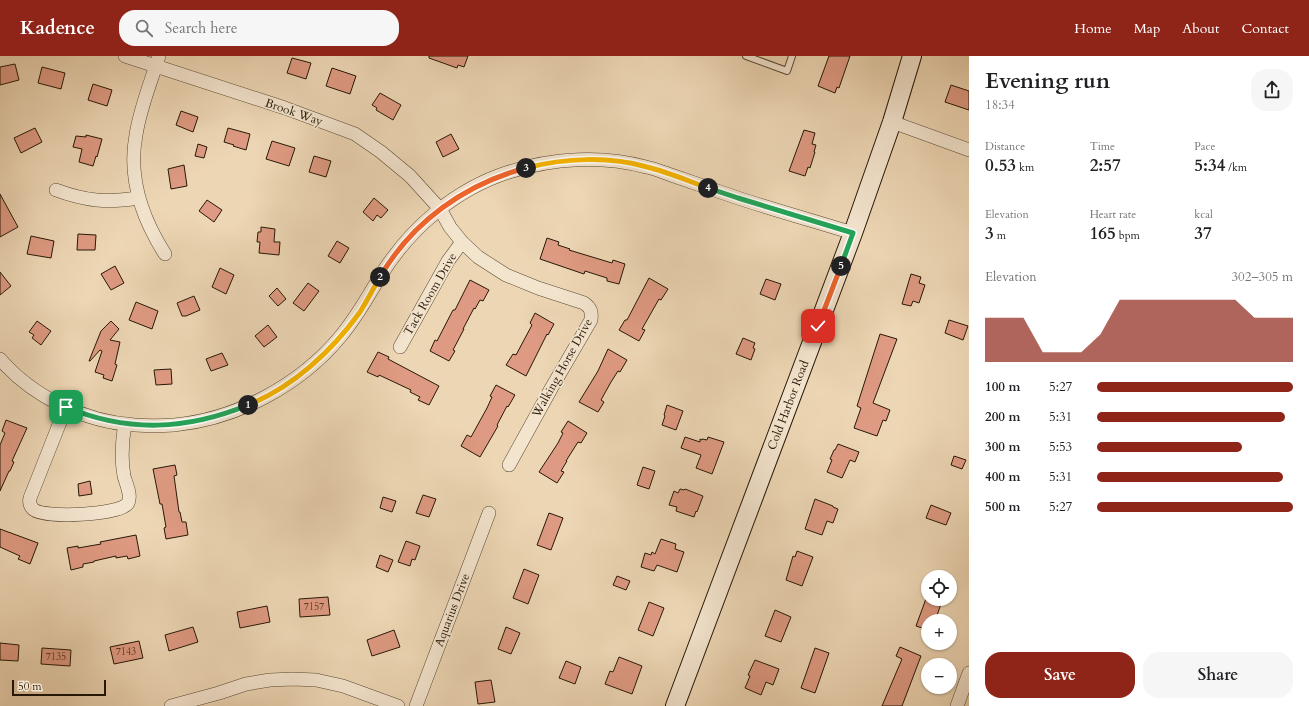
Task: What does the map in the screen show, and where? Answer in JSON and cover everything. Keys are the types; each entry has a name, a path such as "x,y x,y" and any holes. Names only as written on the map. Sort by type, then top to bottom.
{"main road":[{"name":"Cold Harbor Road","path":"675,706 853,233 892,122 912,56"}],"street":[{"name":"Brook Way","path":"126,56 158,61 228,90 285,108 355,134 381,152 410,176 440,209"},
{"path":"158,61 139,119 135,136 134,153 135,179 138,198 151,230 165,254"},
{"path":"892,122 969,150"},
{"path":"0,359 22,380 42,394 66,407 104,420 125,424 156,426 175,425 200,421 232,412 277,390 295,378 340,338 360,311 400,247 418,228 440,209 460,195 484,182 509,172 536,165 564,161 592,160 619,162 647,167 738,198 853,233"},
{"path":"56,190 82,199 101,201 120,201 138,198"},
{"name":"Walking Horse Drive","path":"440,209 450,227 462,242 478,257 506,275 538,288 584,303 589,307 592,313 591,320 509,466"},
{"name":"Tack Room Drive","path":"400,347 448,261 462,242"},
{"path":"66,407 30,498 29,504 37,511 58,515 80,515 105,512 126,506 130,497 124,477 122,456 125,424"},
{"name":"Aquarius Drive","path":"416,706 489,513"},
{"path":"956,706 969,673"},
{"path":"171,706 246,684 270,680 293,679 316,680 343,686 398,706"}],"lane":[{"path":"746,56 787,71 792,56"}],"building":[{"path":"429,56 468,56 464,67 458,65 457,68 429,58"},
{"path":"829,56 850,56 839,88 837,87 835,93 818,86"},
{"path":"292,58 311,63 306,79 287,73"},
{"path":"15,64 19,80 0,85 0,67"},
{"path":"42,67 65,73 61,89 38,83"},
{"path":"332,68 356,76 350,94 326,86"},
{"path":"93,84 112,90 107,106 88,100"},
{"path":"951,85 969,91 969,110 945,102"},
{"path":"380,93 401,105 393,120 376,110 377,108 372,105"},
{"path":"181,111 198,117 193,132 176,125"},
{"path":"35,128 42,142 21,153 14,138"},
{"path":"228,128 250,134 246,150 224,142"},
{"path":"804,130 815,133 812,144 816,145 810,168 808,167 805,176 789,171"},
{"path":"451,134 459,149 443,157 436,142"},
{"path":"86,135 102,139 93,166 79,162 82,149 73,147 76,136 86,137"},
{"path":"272,141 295,148 289,166 266,159"},
{"path":"198,144 207,147 204,158 195,156"},
{"path":"314,156 331,161 326,177 309,172"},
{"path":"184,165 187,186 171,189 168,169"},
{"path":"0,194 18,227 0,237"},
{"path":"374,198 388,210 381,218 377,215 373,221 363,212"},
{"path":"207,200 222,210 214,222 199,211"},
{"path":"261,227 275,229 274,242 280,242 279,255 259,253 260,242 257,242 258,232 261,232"},
{"path":"78,234 96,235 95,250 77,250"},
{"path":"31,236 54,241 51,258 27,254"},
{"path":"547,238 559,242 558,245 570,249 569,250 612,263 613,260 625,264 619,284 607,281 607,278 585,271 584,274 540,259"},
{"path":"337,241 349,248 340,263 328,256"},
{"path":"115,266 124,283 111,290 101,274"},
{"path":"220,268 234,275 226,294 212,287"},
{"path":"0,272 11,286 0,295"},
{"path":"911,274 921,277 919,283 925,285 919,303 913,301 911,306 902,304"},
{"path":"649,278 668,289 661,300 659,299 642,329 645,330 639,341 619,330 625,320 627,320"},
{"path":"766,279 781,284 775,300 760,294"},
{"path":"470,280 489,290 483,301 480,300 475,309 474,308 449,361 430,351 435,340 437,341 453,310 455,310"},
{"path":"308,283 319,291 304,311 293,303"},
{"path":"277,288 286,299 278,306 269,296"},
{"path":"194,296 200,310 186,316 182,316 177,303"},
{"path":"136,302 158,311 152,329 129,320"},
{"path":"535,313 554,324 548,335 547,334 526,376 506,365 513,354 516,355 532,325 530,323"},
{"path":"949,320 968,326 963,340 945,333"},
{"path":"37,321 51,331 41,345 32,338 34,335 29,332"},
{"path":"111,321 119,329 110,340 120,342 115,364 117,365 112,381 103,378 104,375 95,372 102,351 100,350 89,361 101,331"},
{"path":"268,325 277,337 264,347 255,336"},
{"path":"880,334 897,339 873,403 890,410 886,421 883,420 877,436 854,428 861,408 857,406"},
{"path":"743,338 755,343 753,348 755,349 751,360 736,354"},
{"path":"608,349 627,360 620,372 618,371 611,382 601,400 604,402 598,412 579,402 598,371"},
{"path":"378,352 389,357 388,359 439,386 429,405 418,400 420,397 410,392 411,390 379,375 378,377 367,372"},
{"path":"222,353 228,365 211,371 206,359"},
{"path":"171,369 172,384 156,385 154,370"},
{"path":"496,385 515,395 508,407 507,406 497,425 498,426 480,457 461,446 467,435 471,437 487,408 492,397 490,396"},
{"path":"667,405 683,411 676,430 662,425"},
{"path":"6,420 27,428 12,461 14,462 0,491 0,445 5,433 2,431"},
{"path":"568,421 587,433 581,443 578,442 566,461 561,471 564,472 557,483 539,472 558,443 563,433 561,432"},
{"path":"685,437 700,442 700,439 707,440 708,437 724,442 712,474 696,468 701,455 681,448"},
{"path":"838,444 859,452 855,462 850,460 842,478 827,472 832,460 830,459"},
{"path":"954,456 966,460 962,469 951,465"},
{"path":"175,465 177,475 174,476 179,512 182,522 186,522 188,535 166,539 164,528 166,527 162,504 160,504 153,469"},
{"path":"643,467 655,471 649,489 637,485"},
{"path":"90,481 92,494 79,496 78,484"},
{"path":"680,489 685,489 703,496 694,517 676,511 677,507 669,505 674,491 678,493"},
{"path":"423,495 436,499 429,517 416,513"},
{"path":"383,497 396,501 392,512 380,508"},
{"path":"815,499 838,509 833,523 827,521 822,535 805,529"},
{"path":"931,505 951,513 946,525 926,518"},
{"path":"549,513 563,518 551,550 537,545"},
{"path":"0,529 38,543 30,564 18,559 20,556 0,547"},
{"path":"136,535 140,556 128,559 127,556 116,558 116,556 83,564 83,567 71,570 67,548 78,546 78,548 101,544 100,542"},
{"path":"661,539 676,544 675,549 684,552 677,572 657,565 654,571 641,567 645,553 651,555 652,552 655,554"},
{"path":"406,541 420,546 415,560 412,559 410,566 398,562"},
{"path":"797,551 813,557 802,586 786,580 793,556 795,557"},
{"path":"380,555 393,560 388,572 376,567"},
{"path":"524,569 539,575 528,604 513,598"},
{"path":"617,576 630,581 626,590 613,585"},
{"path":"328,597 330,615 300,617 299,599"},
{"path":"649,602 664,608 653,636 638,630"},
{"path":"267,606 270,622 240,628 237,612"},
{"path":"923,606 940,606 937,614 921,614 921,628 916,626"},
{"path":"775,610 791,617 781,642 765,636"},
{"path":"193,627 198,642 169,651 165,635"},
{"path":"506,627 520,633 511,654 498,649"},
{"path":"394,630 400,647 372,656 367,640"},
{"path":"139,641 143,658 114,664 110,647"},
{"path":"0,643 19,645 18,661 0,660"},
{"path":"900,647 921,656 902,706 882,706 902,659 896,656"},
{"path":"42,648 71,650 70,666 41,664"},
{"path":"815,648 829,653 815,693 801,688"},
{"path":"619,657 642,666 632,694 605,684 610,671 613,672"},
{"path":"755,660 779,669 773,685 766,682 761,695 745,688 750,676 748,675"},
{"path":"566,661 581,667 575,684 559,678"},
{"path":"491,680 495,702 478,704 475,682"}],"route":[{"path":"66,407 104,420 125,424 156,426 200,421 232,412 252,403 277,390 295,378 340,338 360,311 400,247 418,228 440,209 460,195 484,182 509,172 536,165 564,161 592,160 619,162 647,167 738,198 853,233 818,326"}]}
